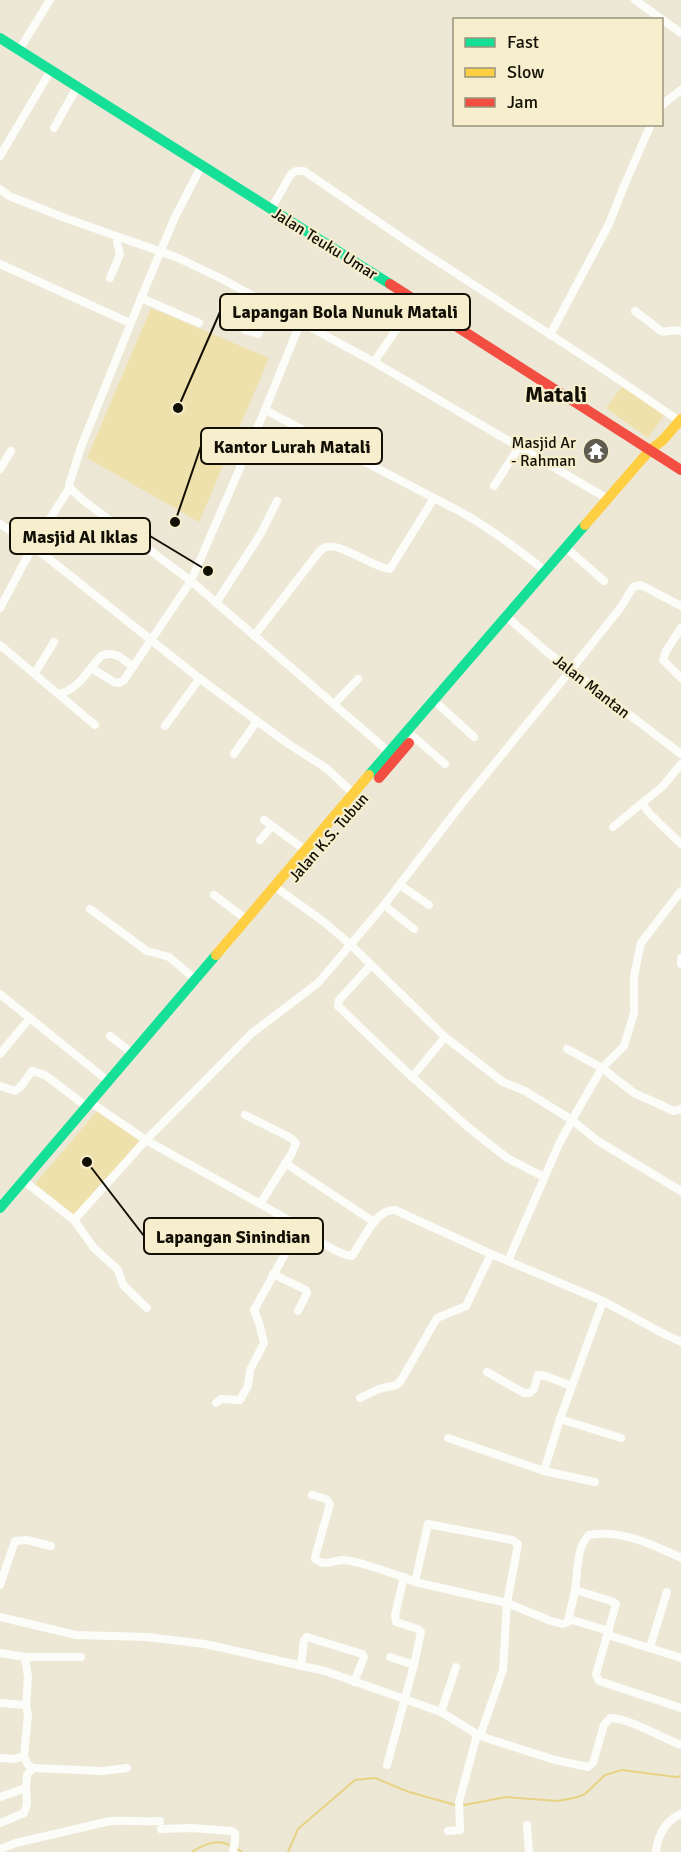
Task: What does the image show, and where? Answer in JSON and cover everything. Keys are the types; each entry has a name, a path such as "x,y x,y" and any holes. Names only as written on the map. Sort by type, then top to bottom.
{"main road":[{"name":"Jalan Teuku Umar","path":"0,38 681,470"},
{"path":"652,452 680,421"},
{"name":"Jalan K.S. Tubun","path":"0,1208 278,888 414,737 545,572 652,452"},
{"name":"Jalan K.S. Tubun","path":"0,1218 29,1185 108,1081 246,919 278,888 305,850 389,752 571,552 652,452"}],"street":[{"path":"19,50 50,0"},
{"path":"636,0 661,18"},
{"path":"663,20 681,33"},
{"path":"0,156 51,70"},
{"path":"54,128 77,87"},
{"path":"663,104 681,90"},
{"path":"550,335 593,257 650,126"},
{"path":"202,165 175,217 130,323 75,463 69,482 70,488 191,581 389,752"},
{"path":"271,209 291,174 304,171 680,421"},
{"path":"1,191 65,218 160,250 206,271 374,362 608,499"},
{"path":"110,278 120,254 117,242 119,237"},
{"path":"0,264 130,323"},
{"path":"141,298 199,323"},
{"path":"374,362 416,301"},
{"path":"245,330 258,334 272,305"},
{"path":"636,311 662,331 676,329 681,331"},
{"path":"91,668 114,682 119,683 124,680 191,581 301,321"},
{"path":"265,410 490,529 545,572"},
{"path":"494,486 519,447"},
{"path":"0,469 11,451"},
{"path":"0,608 33,546 70,488"},
{"path":"254,636 325,547 335,546 382,568 390,569 434,498"},
{"path":"216,603 260,535 277,501"},
{"path":"0,524 33,546 257,721 287,743 319,762 354,794"},
{"path":"571,552 604,581"},
{"path":"74,1220 146,1140 252,1033 318,982 351,945 400,885 459,806 621,607 636,585 641,585 681,606"},
{"name":"Jalan Mantan","path":"509,619 571,670 681,754"},
{"path":"681,628 663,660 681,678"},
{"path":"35,673 54,642"},
{"path":"0,645 95,724"},
{"path":"59,694 69,692 77,686 101,656 112,653 120,656 133,668"},
{"path":"165,726 200,678"},
{"path":"334,704 358,679"},
{"path":"440,706 474,737"},
{"path":"234,754 257,721"},
{"path":"414,737 444,764"},
{"path":"613,827 662,787 681,764"},
{"path":"642,803 649,813 681,844"},
{"path":"264,820 305,850"},
{"path":"260,840 272,826"},
{"path":"400,885 429,905"},
{"path":"278,888 324,921 445,1036 503,1082 525,1091 572,1120 598,1141 681,1191"},
{"path":"508,1261 544,1177 572,1120 602,1068 624,1046 635,1007 634,976 641,943 681,891"},
{"path":"214,895 246,919"},
{"path":"384,905 414,929"},
{"path":"90,909 147,951 169,957 195,980"},
{"path":"681,958 681,964"},
{"path":"371,965 339,1000 338,1004 412,1077 469,1128 497,1151 544,1177"},
{"path":"0,994 108,1081"},
{"path":"0,1054 30,1018"},
{"path":"110,1036 132,1053"},
{"path":"412,1077 445,1036"},
{"path":"567,1049 602,1068 626,1088 645,1099 674,1111 681,1109"},
{"path":"0,1086 15,1091 32,1071 37,1071 146,1140 348,1256 352,1256 374,1222 384,1212 395,1210 491,1254 603,1301 681,1342"},
{"path":"245,1115 291,1138 296,1143 260,1204"},
{"path":"285,1163 374,1222"},
{"path":"29,1185 74,1220 94,1248 118,1270 123,1285 147,1308"},
{"path":"216,1403 221,1400 240,1400 248,1386 250,1370 264,1343 254,1310 300,1227"},
{"path":"360,1398 400,1382 437,1318 466,1306 491,1254"},
{"path":"273,1274 306,1290 307,1293 298,1311"},
{"path":"544,1471 571,1386 603,1301"},
{"path":"487,1372 524,1393 530,1393 534,1389 538,1375 571,1386"},
{"path":"560,1419 621,1438"},
{"path":"448,1438 544,1471 595,1482"},
{"path":"312,1495 326,1498 330,1503 316,1553 317,1561 328,1564 344,1560 415,1582 507,1603 551,1621 566,1624 575,1590 580,1556 589,1535 611,1534 652,1545 681,1558"},
{"path":"415,1582 428,1524 512,1540 518,1544 507,1603 503,1670 479,1736 459,1806 460,1830 448,1831"},
{"path":"0,1585 15,1541 27,1540 51,1546"},
{"path":"387,1765 422,1632 398,1624 395,1619 404,1577"},
{"path":"575,1590 616,1603 596,1674 599,1681 681,1708"},
{"path":"650,1647 667,1592"},
{"path":"0,1617 76,1635 147,1637 196,1643 325,1671 441,1712 479,1736 585,1767 592,1763 604,1725 610,1718 681,1745"},
{"path":"568,1619 681,1658"},
{"path":"301,1666 304,1640 307,1637 362,1654 364,1657 354,1682"},
{"path":"0,1653 25,1657 81,1657"},
{"path":"25,1657 28,1677 26,1705 28,1715 24,1756 28,1765 102,1771 127,1768"},
{"path":"390,1658 414,1665"},
{"path":"441,1712 456,1667"},
{"path":"0,1703 26,1705"},
{"path":"0,1758 14,1759 24,1756"},
{"path":"0,1823 26,1811 27,1775 33,1767"},
{"path":"0,1797 26,1788"},
{"path":"656,1852 658,1837 665,1825 681,1814"},
{"path":"0,1849 16,1843 123,1820 231,1831 236,1836 234,1848"},
{"path":"527,1825 529,1852"}],"shaded area":[{"path":"151,308 269,358 199,522 87,458"},
{"path":"623,385 665,414 648,438 606,408"},
{"path":"97,1111 139,1141 76,1216 35,1184"}],"waterway":[{"path":"288,1852 298,1829 355,1780 375,1778 409,1792 459,1806 506,1797 558,1801 578,1797 585,1794 605,1775 622,1770 681,1776"},
{"path":"192,1852 211,1843 221,1842 231,1846"},
{"path":"236,1848 242,1852"}],"traffic: fast":[{"path":"0,38 390,284"},
{"path":"369,775 585,525"},
{"path":"0,1208 216,955"}],"traffic: slow":[{"path":"585,525 649,451 663,440 681,419"},
{"path":"216,955 369,775"}],"traffic: jam":[{"path":"390,284 681,470"},
{"path":"379,778 409,743"}],"place":[{"name":"Lapangan Bola Nunuk Matali","path":"178,408"},
{"name":"Masjid Ar - Rahman","path":"596,451"},
{"name":"Kantor Lurah Matali","path":"175,522"},
{"name":"Masjid Al Iklas","path":"208,571"},
{"name":"Lapangan Sinindian","path":"87,1162"}],"district":[{"name":"Matali","path":"556,394"}]}
